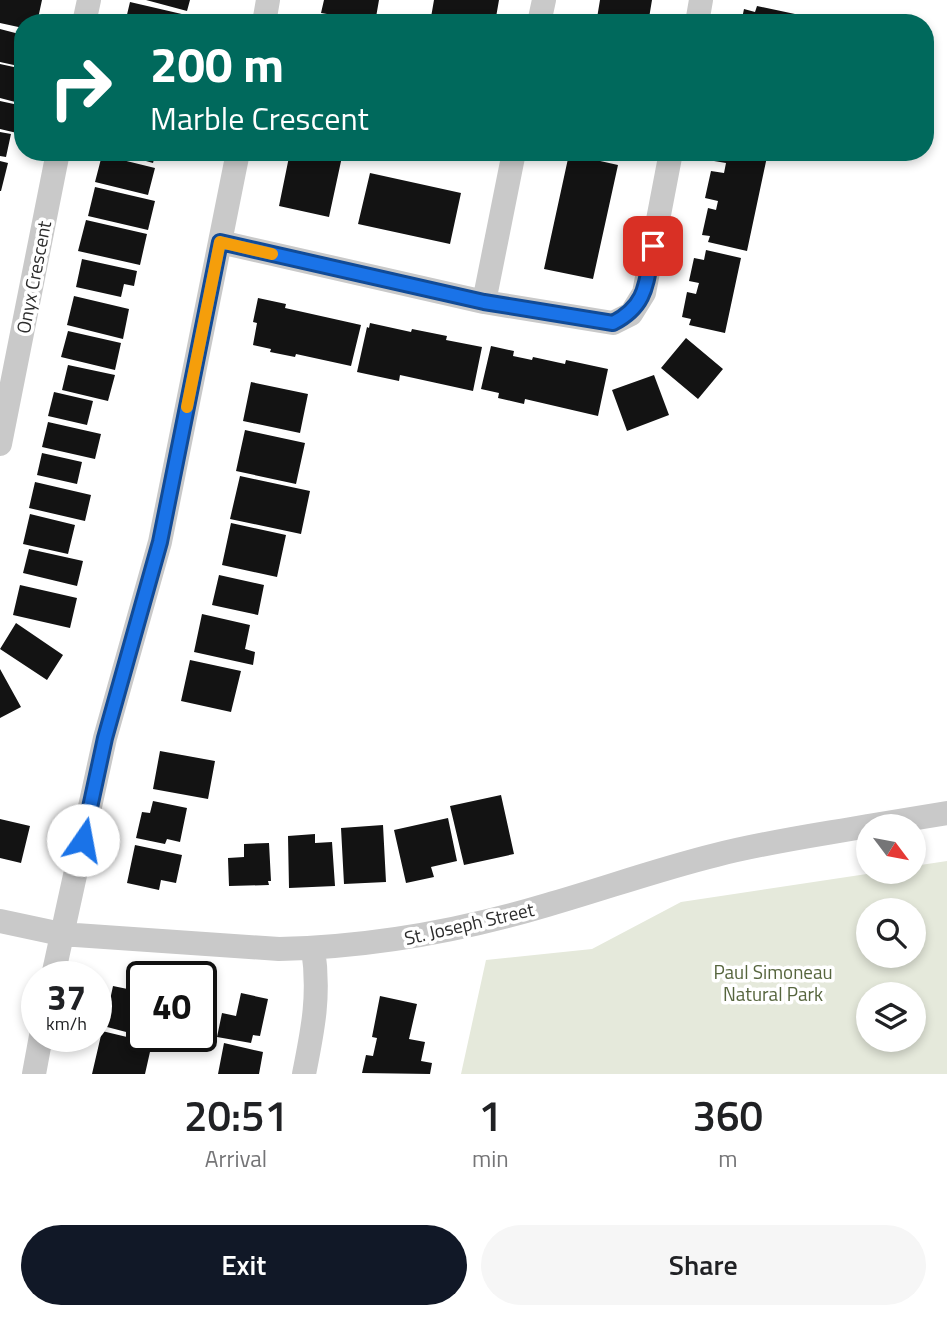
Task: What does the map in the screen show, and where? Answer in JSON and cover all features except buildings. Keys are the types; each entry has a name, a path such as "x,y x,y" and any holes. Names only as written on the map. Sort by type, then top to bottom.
{"street":[{"name":"Onyx Crescent","path":"0,444 56,161"},
{"path":"56,961 105,738 160,542 236,161"},
{"path":"484,302 511,161"},
{"path":"220,242 484,302 613,323 631,314 644,293 669,161"},
{"name":"St. Joseph Street","path":"926,816 947,813"},
{"name":"St. Joseph Street","path":"0,921 61,934 279,949 398,939 546,906 715,855 856,828"},
{"path":"304,1074 317,1011 313,948"},
{"path":"34,1074 38,1052"}],"green space":[{"name":"Paul Simoneau Natural Park","path":"947,861 947,1074 461,1074 486,960 592,949 681,902 856,876 856,884 926,884 926,864"}],"slow traffic":[{"path":"187,407 220,242 272,254"}],"route":[{"path":"83,840 105,738 160,542 220,242 484,302 613,323 631,314 644,293 653,246"}]}
